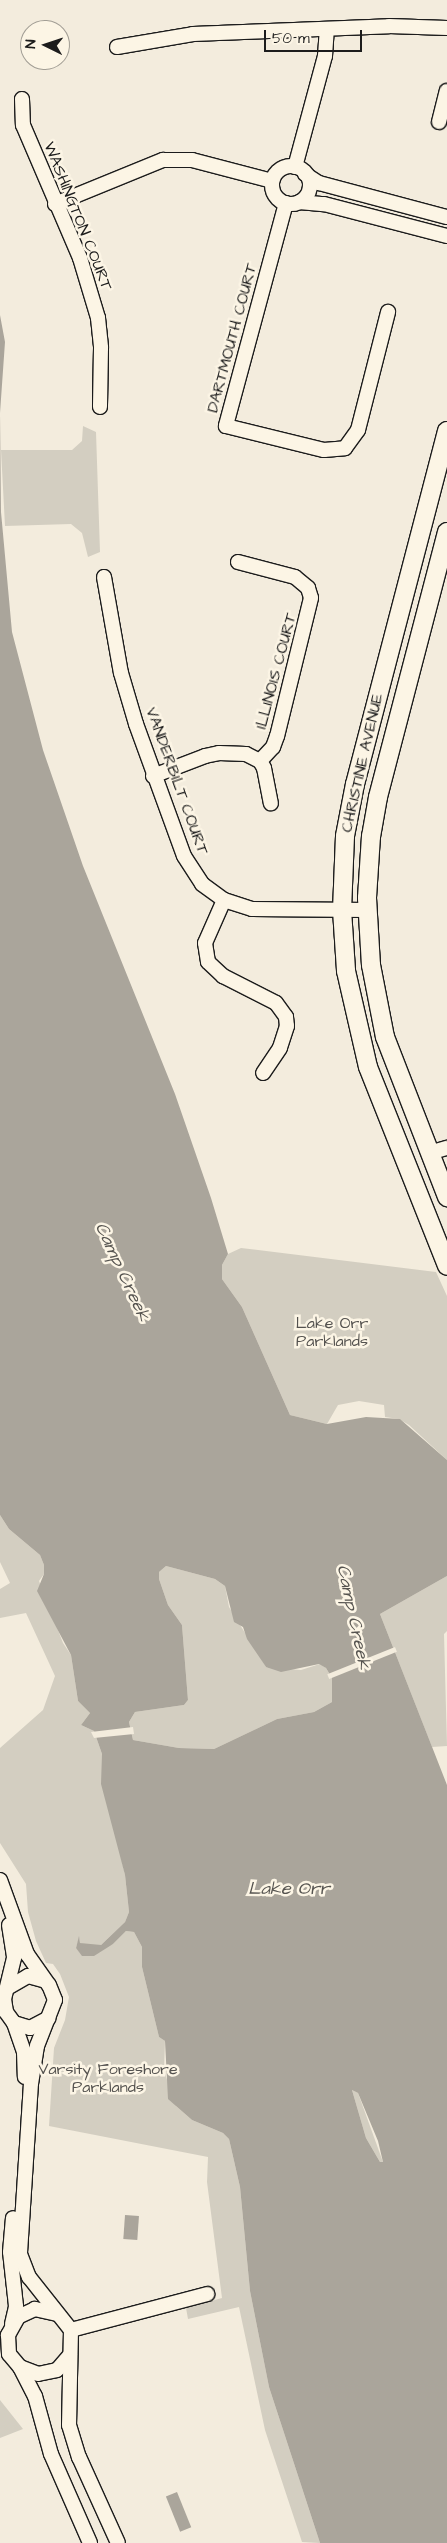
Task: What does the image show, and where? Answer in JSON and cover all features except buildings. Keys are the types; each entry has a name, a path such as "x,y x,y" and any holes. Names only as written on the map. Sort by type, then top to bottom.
{"main road":[{"name":"CHRISTINE AVENUE","path":"447,431 354,784 345,836 342,910 346,971 358,1032 377,1092 447,1266"},
{"name":"CHRISTINE AVENUE","path":"447,532 376,806 369,858 367,910 374,984 385,1037 447,1197"},
{"path":"405,1160 429,1153"}],"street":[{"path":"117,47 192,34 327,29 447,28"},
{"path":"292,203 309,190 300,170 324,56 327,29"},
{"path":"439,122 447,91"},
{"name":"WASHINGTON COURT","path":"22,100 24,125 55,204 80,258 98,318 101,348 100,407"},
{"path":"55,204 163,160 192,160 272,181"},
{"path":"272,181 284,168 300,170 319,183 447,217"},
{"path":"272,181 276,197 292,203 324,204 447,236"},
{"name":"DARTMOUTH COURT","path":"292,203 226,426 324,450 346,448 358,430 388,312"},
{"name":"ILLINOIS COURT","path":"238,562 296,577 308,588 312,598 277,736 270,752 260,761"},
{"name":"VANDERBILT COURT","path":"104,577 121,673 153,776 193,872 202,884 224,900 252,909 367,910"},
{"path":"153,776 219,752 246,754 260,761 271,803"},
{"path":"224,900 205,943 208,962 223,976 276,1003 286,1017 287,1026 280,1048 263,1073"},
{"path":"429,1153 447,1148"},
{"path":"0,1880 27,1954 43,1980 54,1992 51,2016 37,2046 31,2083 20,2254 28,2277 71,2330 68,2403 74,2442 118,2543"},
{"path":"0,1896 13,1945 4,2006 25,2060 17,2195 10,2238 16,2292 8,2328 7,2345 11,2363 35,2396 51,2454 90,2543"},
{"path":"5,1991 28,1976 43,1980"},
{"path":"8,2019 30,2028 38,2026 51,2016"},
{"path":"71,2330 207,2294"},
{"path":"8,2328 18,2317 34,2309 44,2308 61,2316"},
{"path":"11,2363 28,2372 48,2373 57,2370 70,2355"}],"green space":[{"path":"83,426 96,432 100,552 88,557 82,533 71,524 5,526 1,450 72,450 82,441"},
{"name":"Lake Orr Parklands","path":"241,1248 436,1272 447,1296 447,1460 409,1425 399,1419 385,1417 384,1405 359,1401 338,1405 327,1424 290,1415 242,1307 222,1279 222,1265 228,1254"},
{"name":"Varsity Foreshore Parklands","path":"0,1515 9,1529 40,1555 44,1565 44,1574 39,1581 63,1643 71,1655 78,1701 90,1713 81,1725 94,1731 102,1754 102,1771 125,1875 129,1912 125,1922 101,1945 88,1946 80,1943 79,1938 76,1948 87,1953 113,1944 126,1931 134,1932 142,1947 142,1967 159,2037 165,2041 164,2071 176,2106 192,2120 223,2133 229,2139 240,2187 250,2291 269,2387 320,2543 302,2542 265,2430 239,2307 188,2319 186,2308 222,2298 207,2182 208,2157 49,2126 54,2048 65,2020 69,1997 60,1974 53,1964 46,1963 36,1941 28,1912 26,1884 0,1843 0,1748 43,1710 55,1676 26,1613 0,1618 0,1589 10,1583 0,1562"},
{"path":"166,1566 215,1579 225,1586 229,1607 266,1667 301,1670 320,1664 326,1668 332,1678 332,1702 314,1712 277,1719 214,1749 179,1748 133,1740 129,1722 135,1712 184,1705 188,1700 182,1625 168,1605 159,1579 159,1572"},
{"path":"447,1576 447,1631 444,1634 447,1746 432,1747 380,1614"},
{"path":"352,2090 358,2093 383,2162 380,2162 366,2138"},
{"path":"0,2400 23,2429 0,2438"}],"water":[{"path":"0,315 5,342 0,413"},
{"name":"Lake Orr","path":"0,413 1,512 12,632 43,750 83,866 175,1094 211,1198 228,1254 222,1265 222,1279 242,1307 290,1415 327,1424 366,1417 400,1419 447,1460 447,1576 380,1614 447,1785 447,2543 320,2543 269,2387 250,2291 240,2187 229,2139 223,2133 192,2120 168,2099 165,2041 159,2037 142,1967 142,1947 134,1932 126,1931 113,1944 94,1956 82,1956 76,1948 79,1936 80,1943 101,1945 125,1922 129,1912 125,1875 101,1784 102,1754 94,1731 81,1725 90,1713 78,1701 71,1655 37,1591 44,1574 44,1565 40,1555 9,1529 0,1515","holes":["166,1566 215,1579 225,1586 234,1622 243,1627 247,1639 266,1667 281,1672 319,1664 326,1668 332,1678 332,1702 314,1712 277,1719 214,1749 179,1748 133,1740 129,1722 135,1712 184,1705 188,1700 182,1625 168,1605 159,1579 159,1572","352,2090 358,2093 378,2141 383,2162 380,2162 366,2138"]},
{"path":"125,2215 139,2216 137,2240 123,2239"},
{"path":"177,2492 191,2527 180,2532 166,2496"}],"pier":[{"path":"395,1647 397,1652 329,1679 327,1674"},
{"path":"133,1727 134,1734 94,1738 91,1732"}],"water label":[{"name":"Camp Creek","path":"122,1272"},
{"name":"Camp Creek","path":"353,1617"}]}
